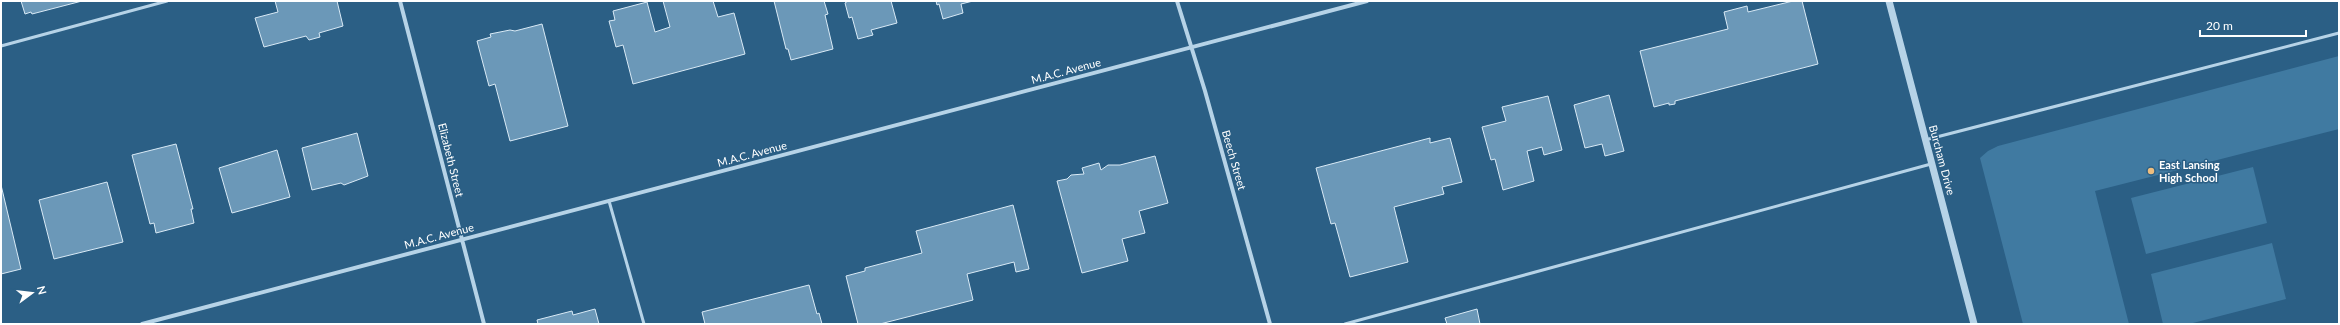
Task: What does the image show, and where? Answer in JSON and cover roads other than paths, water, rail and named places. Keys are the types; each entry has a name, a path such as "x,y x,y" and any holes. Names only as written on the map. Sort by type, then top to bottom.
{"street":[{"name":"Elizabeth Street","path":"400,1 484,324"},
{"name":"Beech Street","path":"1177,1 1190,47 1205,91 1270,324"},
{"name":"M.A.C. Avenue","path":"142,324 1368,1"},
{"name":"Burcham Drive","path":"1889,1 1974,324"}],"lane":[{"path":"1,46 167,1"},
{"path":"1925,140 2339,34"},
{"path":"1344,324 1932,164"},
{"path":"609,201 644,324"}],"place":[{"name":"East Lansing High School","path":"2151,171"}]}
